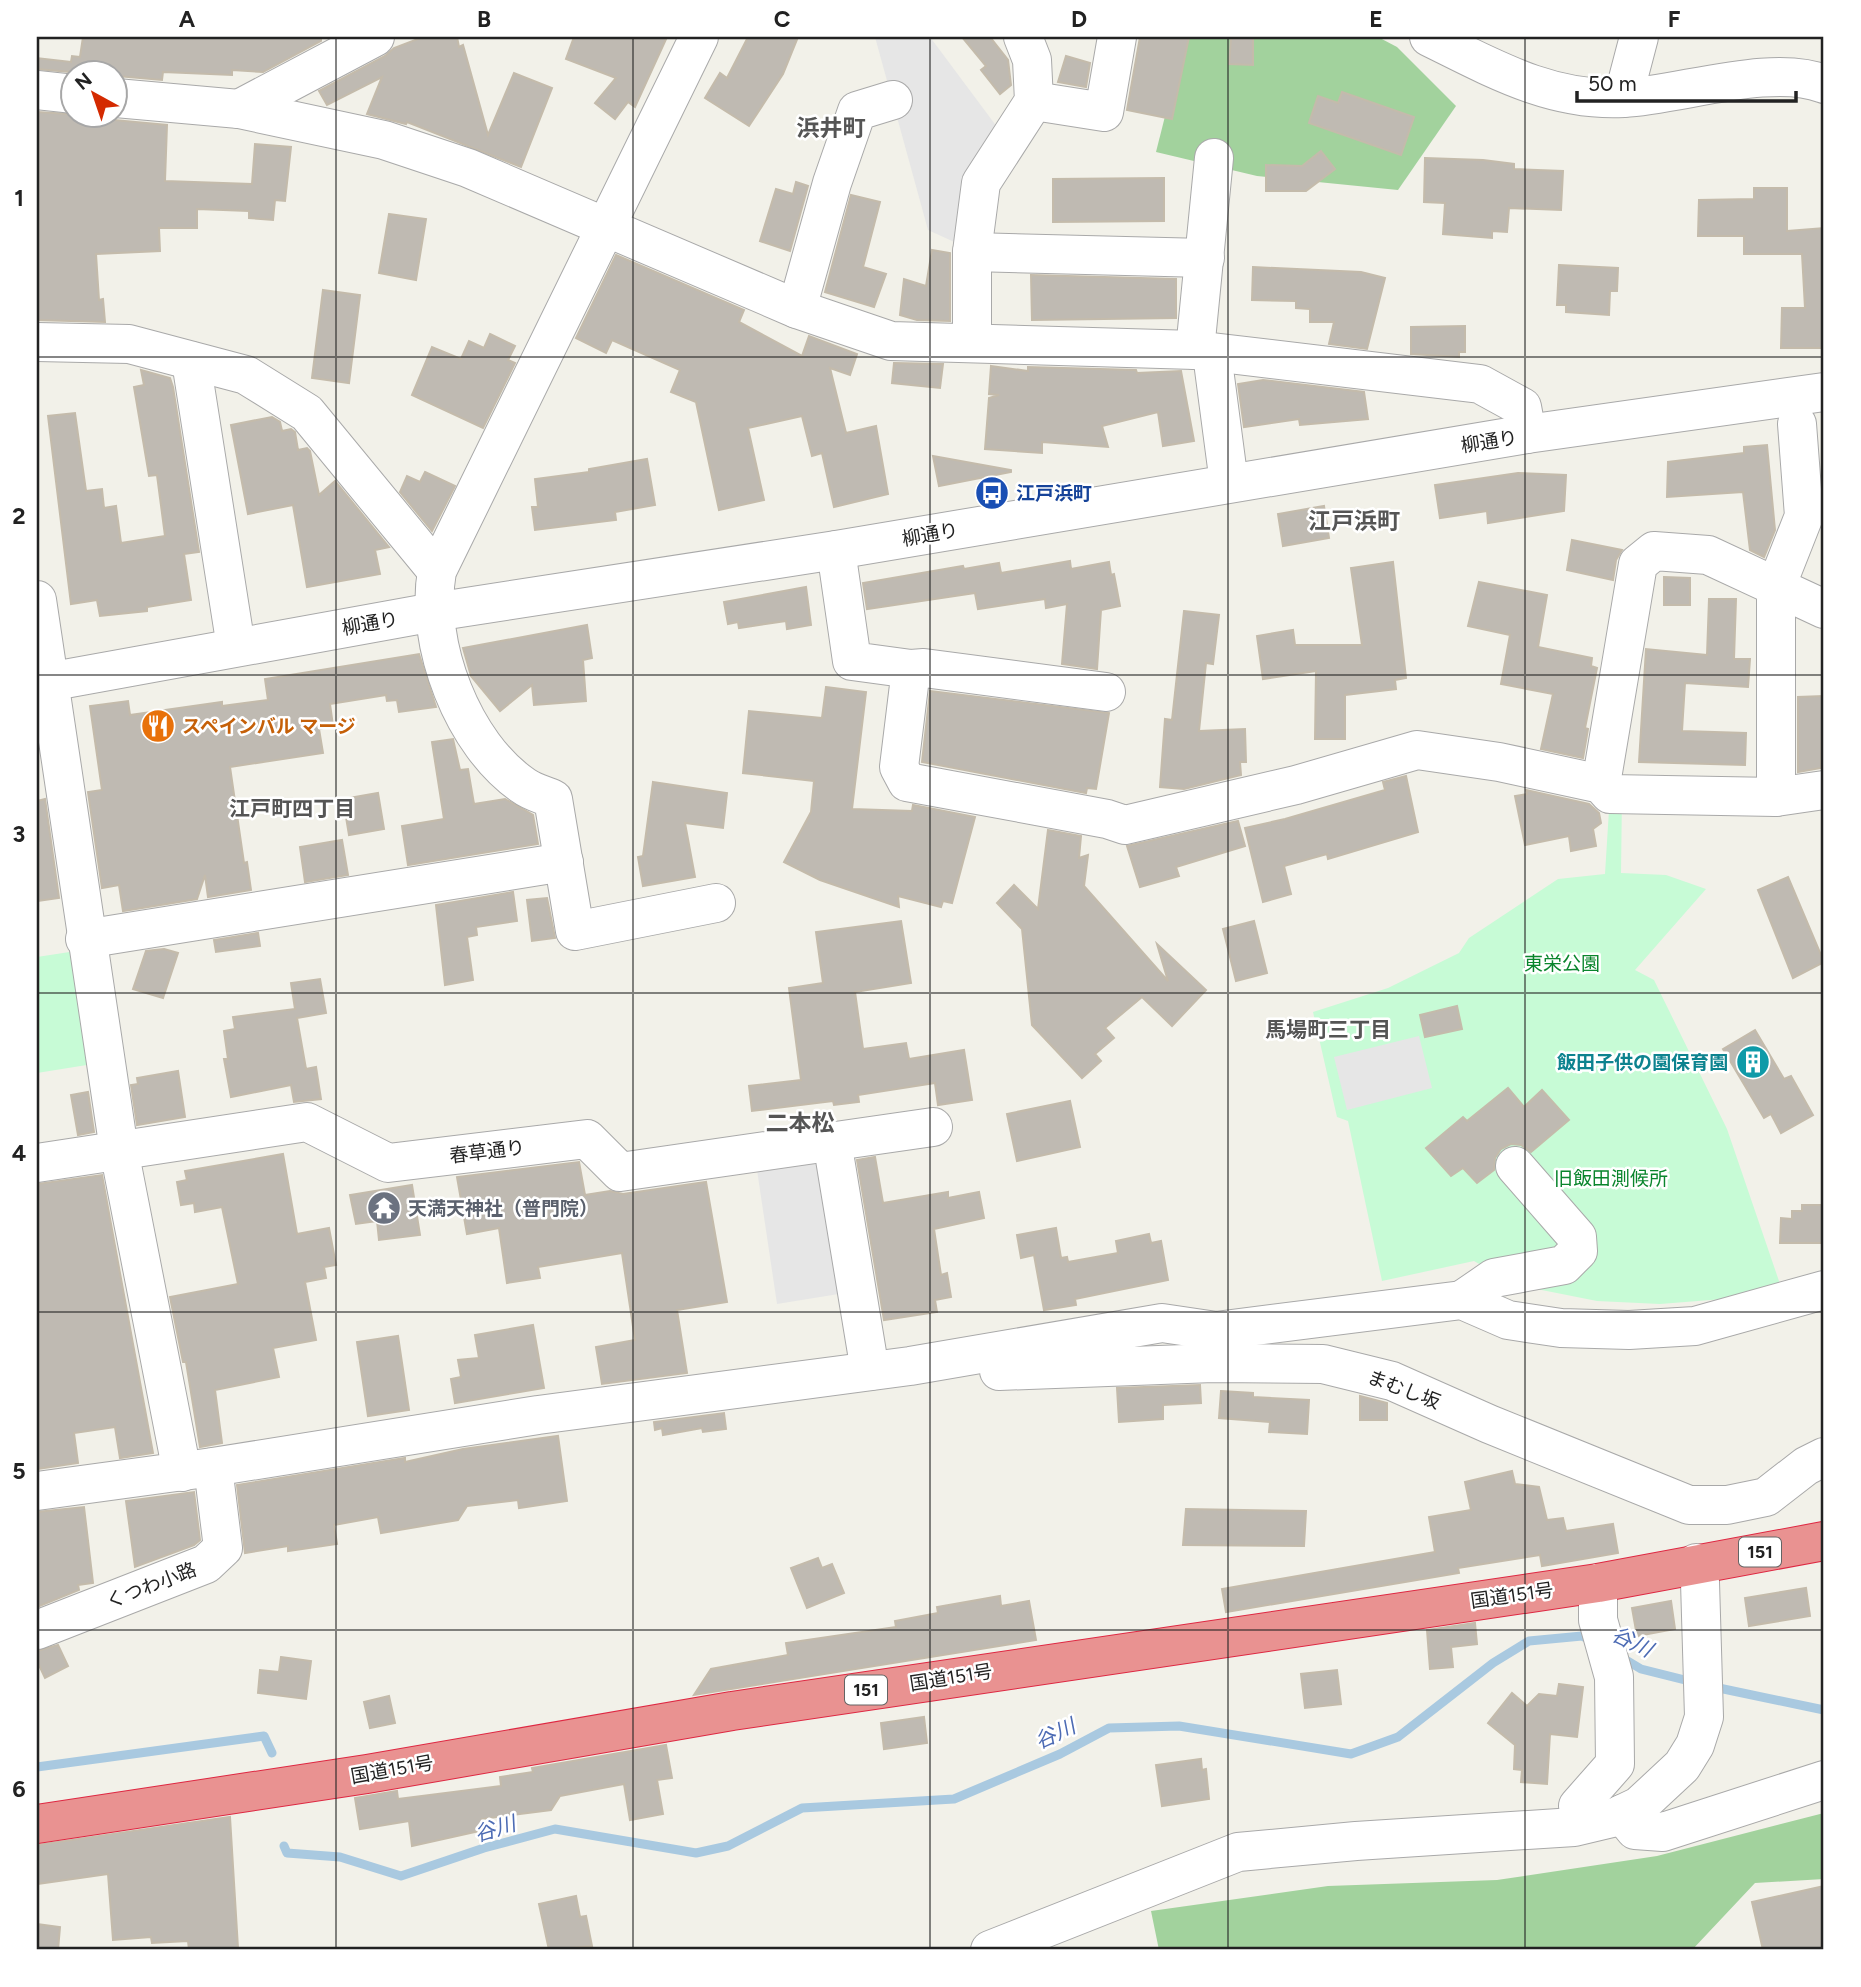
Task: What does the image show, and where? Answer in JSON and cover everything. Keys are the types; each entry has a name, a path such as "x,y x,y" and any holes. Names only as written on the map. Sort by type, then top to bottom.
{"highway":[{"name":"国道151号","path":"37,1824 368,1774 732,1711 1598,1583 1824,1541"}],"street":[{"path":"239,109 375,37"},
{"path":"699,37 436,571 434,612 449,684 468,722 509,775 526,788 553,799 575,931 716,903"},
{"path":"972,342 972,252 981,183 1034,101 1032,60 1023,37"},
{"path":"1034,101 1104,112 1117,37"},
{"path":"1429,37 1548,92 1623,98 1752,80 1797,79 1824,84"},
{"path":"1623,98 1639,37"},
{"path":"37,90 60,92"},
{"path":"130,99 239,109 384,140 468,168 797,309 891,341 1204,352 1480,384 1522,407 1527,434"},
{"path":"797,309 832,183 857,111 892,100"},
{"path":"1214,158 1205,258 1204,352 1229,483"},
{"path":"972,252 1205,258"},
{"path":"37,342 129,344 246,375 307,413 436,571"},
{"path":"191,361 236,647"},
{"name":"柳通り","path":"43,683 434,612 836,550 1527,434 1824,392"},
{"path":"1776,797 1776,587 1804,516 1797,424"},
{"path":"836,550 852,661 1106,692"},
{"path":"1601,784 1638,564 1654,551 1708,555 1824,610"},
{"path":"37,600 43,683 119,1150 197,1470"},
{"path":"911,669 899,767 907,782 1107,819 1125,825 1296,785 1418,750 1499,762 1601,784 1610,794 1776,797 1824,790"},
{"path":"85,939 564,862"},
{"name":"春草通り","path":"37,1163 307,1122 388,1163 587,1139 620,1172 933,1127"},
{"path":"832,1141 870,1371"},
{"path":"37,1491 197,1470 538,1415 910,1366 1163,1323 1216,1331 1462,1300 1494,1278 1564,1265 1578,1251 1577,1237 1514,1166"},
{"path":"1462,1300 1508,1320 1561,1328 1629,1330 1695,1326 1824,1290"},
{"name":"まむし坂","path":"910,1366 992,1371 1213,1363 1324,1364 1392,1381 1489,1424 1689,1505 1727,1505 1766,1497 1806,1466 1824,1457"},
{"name":"くつわ小路","path":"37,1630 206,1564 223,1548 197,1470"},
{"path":"990,1950 1238,1852 1356,1841 1574,1827 1622,1814 1639,1806 1682,1766 1695,1745 1704,1717 1704,1657 1696,1563"},
{"path":"1578,1805 1615,1763 1614,1676 1598,1620 1598,1583"},
{"path":"1622,1814 1635,1829 1663,1832 1824,1780"}],"green space":[{"path":"1185,37 1378,37 1397,47 1456,106 1398,190 1257,176 1156,152"},
{"name":"旧飯田測候所","path":"1610,794 1622,795 1621,873 1666,875 1706,889 1635,970 1654,980 1727,1129 1780,1284 1723,1299 1660,1304 1597,1301 1516,1285 1474,1261 1382,1281 1348,1121 1337,1117 1313,1012 1388,988 1459,953 1469,938 1558,879 1605,874"},
{"path":"76,951 93,1064 37,1073 37,957"},
{"path":"1824,1813 1824,1879 1755,1883 1692,1950 1159,1950 1151,1911 1328,1886 1497,1880 1657,1856"}],"shaded area":[{"path":"875,37 930,37 1003,135 963,246 928,230"},
{"path":"1419,1036 1432,1088 1347,1110 1334,1057"},
{"path":"825,1154 851,1292 777,1304 757,1170"}],"building":[{"path":"83,37 321,37 321,41 263,72 232,70 232,75 163,72 162,80 130,77 130,60 71,60 72,56 80,57"},
{"path":"423,37 457,37 459,47 463,45 488,135 514,73 552,88 521,167 407,122 406,124 367,114 382,77 327,105 319,91 385,56 394,48"},
{"path":"574,37 667,37 635,107 628,102 615,119 595,103 616,78 566,59"},
{"path":"748,37 798,37 783,74 749,126 705,98 720,73 727,78"},
{"path":"962,37 990,37 1008,60 1011,85 1000,94 981,70 986,66"},
{"path":"1140,37 1189,37 1172,119 1127,110"},
{"path":"1231,38 1253,38 1253,65 1229,64"},
{"path":"1066,56 1090,63 1086,87 1058,82"},
{"path":"37,58 60,61 60,71 37,69"},
{"path":"1342,92 1414,117 1401,155 1309,123 1318,96 1338,103"},
{"path":"37,112 60,113 60,130 130,130 130,122 167,125 165,181 252,184 255,144 291,147 285,201 275,200 273,220 249,218 249,211 197,209 197,228 159,228 160,251 96,254 99,300 103,299 105,322 37,320"},
{"path":"1321,151 1335,169 1306,191 1266,191 1266,165 1302,166"},
{"path":"1425,158 1483,160 1514,164 1514,169 1563,171 1561,210 1509,208 1507,232 1492,231 1492,238 1443,234 1445,203 1424,202"},
{"path":"1164,178 1164,221 1053,222 1053,179"},
{"path":"796,182 808,186 790,251 760,241 776,189 793,194"},
{"path":"1754,188 1787,188 1787,231 1824,228 1823,348 1781,348 1782,308 1805,308 1802,254 1744,254 1744,236 1698,236 1699,200 1754,199"},
{"path":"851,195 880,202 863,267 886,274 874,307 825,292"},
{"path":"389,214 426,219 416,280 379,273"},
{"path":"932,250 950,253 950,321 917,320 900,315 904,279 926,286"},
{"path":"616,255 744,310 739,322 802,356 809,336 857,354 850,375 830,368 846,433 876,426 888,494 834,507 822,453 812,456 802,416 748,428 764,500 719,510 696,402 671,392 680,370 612,340 606,353 576,338"},
{"path":"1559,265 1618,268 1617,291 1610,291 1609,315 1566,312 1566,305 1557,305"},
{"path":"1253,267 1361,272 1385,278 1367,349 1329,344 1334,322 1310,322 1310,309 1296,308 1296,301 1252,300"},
{"path":"1031,275 1176,279 1176,318 1032,320"},
{"path":"323,290 360,295 349,383 312,378"},
{"path":"1465,326 1465,352 1459,352 1459,357 1411,354 1411,327"},
{"path":"490,334 515,346 508,360 515,363 483,428 412,395 432,347 461,359 469,341 484,348"},
{"path":"894,363 943,364 940,388 892,383"},
{"path":"991,366 1028,371 1028,367 1136,370 1137,373 1181,371 1194,441 1163,446 1158,412 1102,426 1108,447 1042,442 1042,453 985,449 989,398 999,395 989,394"},
{"path":"141,370 170,378 173,387 199,552 184,554 191,600 147,607 147,611 100,616 97,600 71,604 48,416 75,413 86,491 102,489 104,508 116,506 121,543 165,536 157,475 149,476 134,387 144,385"},
{"path":"1263,380 1364,392 1368,419 1300,425 1299,419 1244,427 1238,384"},
{"path":"272,417 280,422 282,431 291,429 295,432 298,450 307,448 310,451 319,495 335,481 389,547 375,550 380,574 307,587 293,505 248,514 231,425"},
{"path":"1767,445 1775,530 1764,557 1750,550 1743,492 1667,497 1668,462 1744,453 1744,447"},
{"path":"933,456 1011,470 1011,472 939,486"},
{"path":"647,459 655,505 615,512 616,520 535,530 532,507 538,507 535,479 589,472 589,469"},
{"path":"425,472 455,486 432,531 400,492 407,476 420,482"},
{"path":"1518,473 1566,475 1564,511 1488,523 1487,511 1440,518 1435,485"},
{"path":"1324,506 1329,538 1283,546 1278,514"},
{"path":"1572,540 1622,550 1616,560 1613,580 1567,570"},
{"path":"1070,561 1071,569 1109,562 1111,575 1114,574 1120,606 1101,610 1097,669 1062,664 1067,604 1046,608 1045,599 978,609 975,593 867,609 863,583 963,566 964,569 999,563 1001,573"},
{"path":"1393,562 1406,678 1395,680 1396,689 1345,695 1345,739 1315,739 1316,671 1263,679 1257,636 1293,630 1295,645 1362,645 1351,568"},
{"path":"1664,577 1690,578 1690,605 1664,605"},
{"path":"1479,582 1547,595 1538,647 1592,658 1591,666 1597,668 1585,728 1588,729 1583,758 1541,749 1553,694 1501,684 1510,635 1468,626"},
{"path":"806,587 811,625 787,629 786,621 739,628 738,622 728,624 724,602"},
{"path":"1709,599 1736,599 1734,659 1750,659 1748,687 1685,683 1682,731 1746,733 1745,765 1639,762 1646,649 1707,655"},
{"path":"1184,611 1219,615 1213,664 1206,663 1199,731 1245,729 1246,762 1240,762 1241,775 1184,789 1160,787 1165,719 1172,720"},
{"path":"587,625 592,658 583,660 586,701 534,705 532,685 500,711 471,676 463,648"},
{"path":"419,654 436,707 399,712 397,700 387,701 386,695 330,704 333,726 319,729 323,753 230,767 244,863 247,862 251,890 208,897 205,875 197,899 123,911 119,885 102,888 88,792 102,790 90,706 128,701 130,715 222,702 222,706 268,700 265,679"},
{"path":"826,687 866,692 852,809 912,811 913,805 975,817 952,903 943,901 941,907 898,896 899,907 820,880 784,862 811,812 814,781 743,773 749,711 822,718"},
{"path":"930,691 1109,713 1096,789 1087,788 1086,793 922,762"},
{"path":"1823,696 1821,768 1798,772 1798,697"},
{"path":"453,739 460,770 468,769 474,804 505,799 533,815 538,844 408,865 402,826 444,819 432,742"},
{"path":"1406,776 1418,832 1328,859 1327,854 1284,866 1291,894 1263,902 1245,828 1385,790 1383,782"},
{"path":"653,782 727,793 723,828 685,823 695,877 643,886 638,857 643,856"},
{"path":"1526,790 1589,804 1599,813 1601,823 1593,829 1596,846 1571,851 1569,836 1525,845 1515,796 1527,794"},
{"path":"378,793 384,829 349,835 343,799"},
{"path":"45,799 59,898 37,901 37,801"},
{"path":"1238,821 1245,846 1176,867 1179,876 1140,887 1127,846"},
{"path":"1048,830 1081,836 1079,858 1088,855 1084,886 1168,981 1157,944 1206,990 1172,1026 1142,997 1105,1028 1114,1038 1095,1054 1101,1061 1082,1078 1032,1025 1022,929 997,903 1014,885 1038,909"},
{"path":"342,840 348,875 305,882 300,847"},
{"path":"1788,877 1824,962 1793,978 1758,890"},
{"path":"513,892 517,921 476,927 477,935 467,937 473,980 445,985 436,905"},
{"path":"547,898 555,938 532,941 527,900"},
{"path":"901,921 911,983 855,992 863,1049 906,1043 909,1059 964,1050 972,1100 938,1105 935,1083 858,1095 859,1102 834,1105 833,1101 752,1111 749,1086 801,1080 789,988 823,983 816,932"},
{"path":"1254,921 1267,973 1236,981 1223,929"},
{"path":"258,933 260,946 216,952 214,940"},
{"path":"164,949 178,953 163,998 133,989 146,951"},
{"path":"320,979 326,1013 297,1018 306,1069 316,1067 321,1099 294,1102 291,1085 231,1097 224,1059 228,1059 224,1031 235,1029 233,1017 295,1009 291,983"},
{"path":"1457,1006 1462,1029 1425,1037 1420,1015"},
{"name":"飯田子供の園保育園","path":"1755,1030 1784,1079 1791,1076 1813,1115 1781,1133 1771,1114 1764,1118 1723,1049"},
{"path":"178,1071 185,1117 137,1125 131,1085 138,1084 137,1078"},
{"name":"旧飯田測候所","path":"1508,1088 1524,1107 1542,1090 1569,1120 1531,1152 1521,1145 1511,1144 1501,1149 1495,1158 1494,1170 1477,1183 1463,1168 1451,1176 1426,1148 1463,1117 1467,1121"},
{"path":"88,1092 94,1132 78,1135 71,1095"},
{"path":"1070,1101 1080,1147 1017,1161 1007,1114"},
{"path":"283,1154 297,1234 329,1228 336,1265 324,1267 326,1278 305,1282 316,1340 273,1348 279,1377 215,1390 222,1443 200,1447 186,1362 183,1362 170,1297 238,1284 222,1207 195,1212 194,1203 181,1205 177,1182 187,1180 185,1171"},
{"path":"875,1157 883,1203 948,1192 948,1198 979,1192 984,1218 934,1229 941,1275 947,1273 951,1297 935,1300 937,1312 884,1320 857,1160"},
{"path":"579,1162 585,1195 610,1191 623,1194 706,1182 727,1302 677,1310 687,1373 602,1384 596,1347 635,1340 622,1253 538,1267 540,1278 507,1283 499,1228 467,1234 457,1177"},
{"path":"102,1175 153,1453 120,1458 115,1427 74,1433 78,1463 37,1469 37,1184"},
{"name":"天満天神社（普門院）","path":"412,1185 420,1235 379,1240 377,1221 356,1224 350,1195"},
{"path":"1802,1205 1824,1205 1824,1243 1780,1243 1781,1218 1792,1219 1792,1211 1802,1211"},
{"path":"1056,1228 1061,1258 1067,1257 1068,1262 1118,1253 1116,1241 1149,1234 1151,1243 1161,1241 1168,1280 1075,1299 1076,1305 1044,1310 1034,1255 1021,1258 1017,1235"},
{"path":"533,1325 544,1388 455,1403 451,1379 461,1377 458,1360 479,1358 475,1335"},
{"path":"398,1336 409,1410 368,1416 357,1342"},
{"path":"1200,1385 1201,1403 1163,1405 1163,1419 1119,1422 1117,1388"},
{"path":"1221,1391 1253,1393 1253,1397 1309,1400 1307,1434 1269,1432 1270,1422 1219,1418"},
{"path":"1360,1396 1387,1403 1387,1420 1360,1420"},
{"path":"724,1413 726,1429 703,1432 702,1428 663,1435 662,1428 655,1430 654,1422"},
{"path":"558,1436 567,1501 519,1508 518,1500 467,1506 458,1520 381,1533 378,1517 334,1525 337,1544 288,1551 288,1546 245,1553 237,1485 405,1458 405,1462 463,1449"},
{"path":"1512,1471 1515,1484 1539,1487 1547,1520 1563,1518 1566,1531 1613,1524 1618,1553 1542,1566 1540,1555 1458,1568 1459,1573 1226,1612 1222,1589 1435,1552 1429,1517 1471,1510 1465,1482"},
{"path":"194,1492 200,1540 194,1545 135,1567 126,1501"},
{"path":"84,1507 93,1583 78,1585 79,1590 37,1607 37,1512"},
{"path":"1186,1509 1306,1511 1304,1546 1183,1545"},
{"path":"818,1558 822,1568 832,1564 844,1593 807,1608 791,1568"},
{"path":"1806,1588 1810,1616 1749,1626 1745,1598"},
{"path":"1000,1596 1001,1606 1029,1601 1036,1640 694,1695 711,1669 788,1655 786,1643 896,1627 895,1621 938,1613 937,1607"},
{"path":"1671,1601 1675,1629 1637,1636 1632,1608"},
{"path":"1475,1623 1477,1644 1451,1647 1453,1667 1430,1669 1427,1630"},
{"path":"58,1645 68,1666 45,1678 37,1661 37,1651"},
{"path":"281,1657 311,1661 306,1699 258,1693 260,1670 279,1672"},
{"path":"1337,1670 1341,1704 1305,1708 1301,1674"},
{"path":"1559,1684 1583,1687 1577,1737 1550,1734 1547,1784 1521,1782 1522,1770 1514,1769 1515,1745 1488,1723 1512,1693 1527,1706 1539,1694 1557,1696"},
{"path":"389,1696 395,1723 370,1728 364,1702"},
{"path":"924,1717 927,1743 884,1749 881,1723"},
{"path":"666,1745 672,1778 657,1780 663,1814 630,1820 624,1784 560,1796 551,1810 482,1819 484,1830 412,1846 409,1821 360,1829 355,1798 397,1791 398,1799 501,1786 500,1777 533,1772 532,1768"},
{"path":"1201,1759 1202,1770 1206,1769 1209,1799 1162,1806 1156,1765"},
{"path":"230,1817 238,1948 189,1950 188,1941 152,1943 151,1937 113,1940 108,1874 37,1884 37,1845"},
{"path":"1824,1886 1824,1950 1763,1950 1752,1902"},
{"path":"576,1896 580,1917 586,1916 592,1946 549,1950 539,1904"},
{"path":"37,1924 60,1927 58,1950 37,1950"}],"waterway":[{"name":"谷川","path":"284,1846 287,1853 340,1857 401,1876 484,1848 555,1829 696,1853 728,1846 802,1808 954,1799 1060,1754 1109,1728 1179,1726 1351,1754 1398,1737 1493,1663 1529,1641 1582,1636 1590,1640"},
{"name":"谷川","path":"1621,1657 1641,1669 1693,1682"},
{"name":"谷川","path":"1714,1687 1824,1710"},
{"name":"谷川","path":"37,1767 264,1736 272,1753"}],"place":[{"name":"江戸浜町","path":"992,493"},
{"name":"スペインバル マージ","path":"158,726"},
{"name":"飯田子供の園保育園","path":"1753,1062"},
{"name":"天満天神社（普門院）","path":"384,1208"}],"district":[{"name":"浜井町","path":"831,128"},
{"name":"江戸浜町","path":"1354,521"},
{"name":"江戸町四丁目","path":"292,809"},
{"name":"馬場町三丁目","path":"1328,1030"},
{"name":"二本松","path":"800,1123"}],"park label":[{"name":"東栄公園","path":"1562,963"}]}
